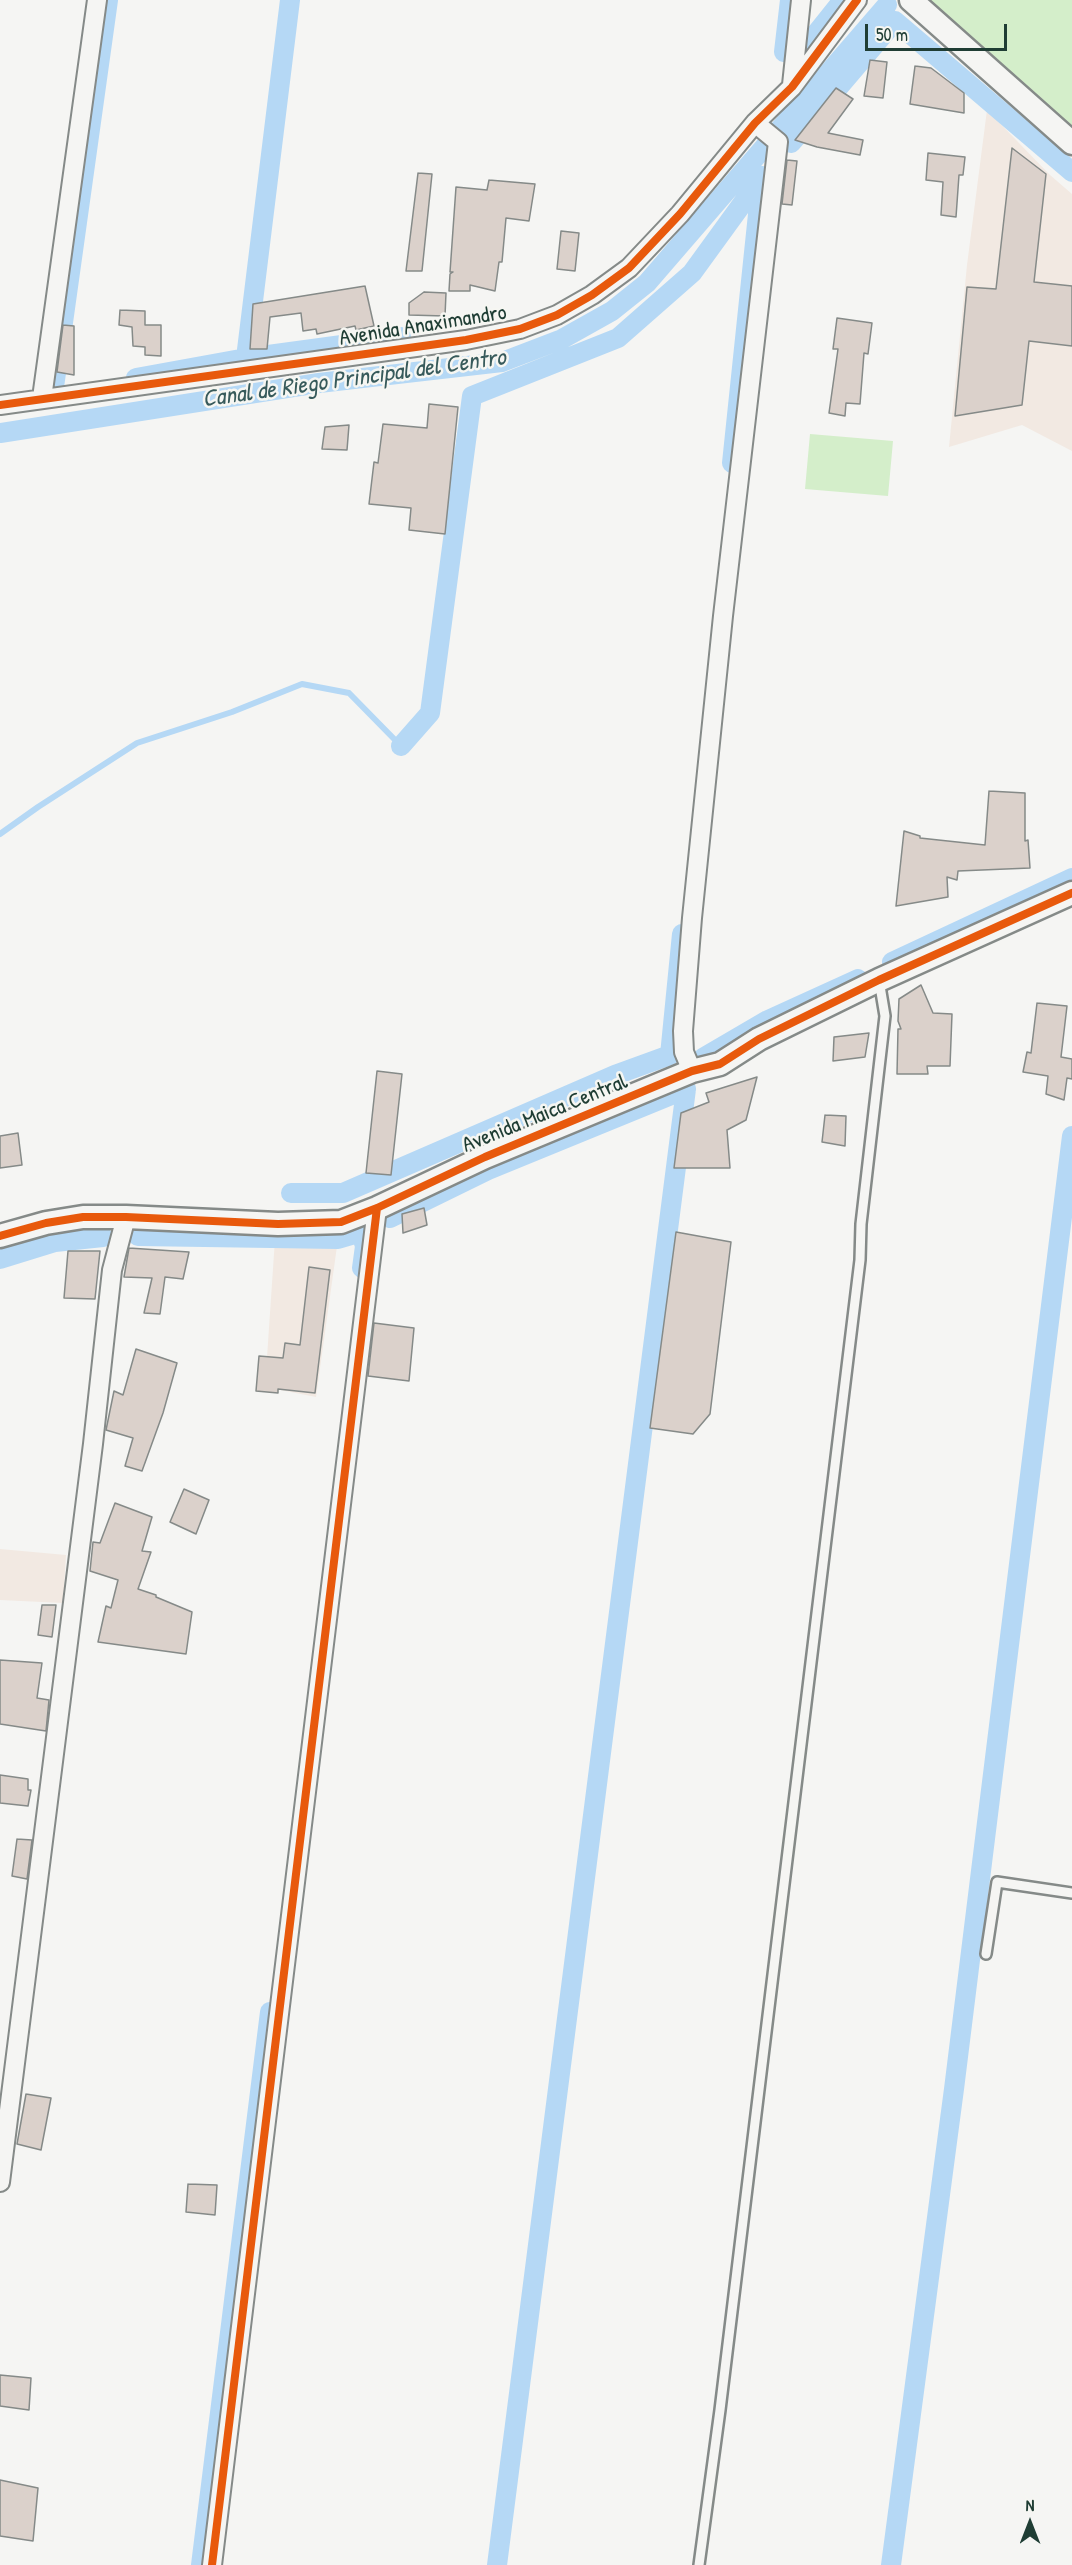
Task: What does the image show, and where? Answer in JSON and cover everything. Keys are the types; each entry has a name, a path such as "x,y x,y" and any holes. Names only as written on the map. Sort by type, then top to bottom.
{"street":[{"path":"42,398 97,0"},
{"path":"792,87 801,0"},
{"name":"Avenida Anaximandro","path":"0,405 466,340 520,329 557,315 592,295 629,268 762,130 857,0"},
{"path":"912,0 1072,143"},
{"path":"692,1071 684,1052 683,1031 692,918 723,616 778,142 762,130"},
{"name":"Avenida Maica Central","path":"0,1236 46,1223 83,1217 278,1224 341,1222 377,1208 485,1157 692,1071 720,1064 759,1039 879,980 1072,893"},
{"path":"212,2565 377,1208"},
{"path":"0,2182 93,1444 112,1270 126,1217"}],"lane":[{"path":"699,2565 720,2410 860,1260 861,1224 885,1016 879,980"},
{"path":"986,1954 997,1882 1072,1893"}],"shaded area":[{"path":"987,110 1050,175 1072,194 1072,451 1022,425 949,447 967,265"},
{"path":"275,1239 338,1239 316,1397 265,1387"},
{"path":"0,1549 66,1555 63,1603 0,1600"}],"green space":[{"path":"927,0 1072,0 1072,129"},
{"path":"810,434 893,441 888,496 805,489"}],"building":[{"path":"870,60 887,62 883,98 864,96"},
{"path":"915,66 931,68 964,93 964,113 910,104"},
{"path":"836,88 853,99 828,133 863,140 860,155 817,147 795,140"},
{"path":"1012,148 1046,174 1034,282 1072,286 1072,346 1029,341 1022,405 955,416 967,287 996,289"},
{"path":"928,153 965,157 963,175 959,175 956,217 941,215 943,182 926,180"},
{"path":"787,160 797,161 792,205 782,204"},
{"path":"418,173 432,174 422,271 406,271"},
{"path":"489,180 535,184 529,221 506,218 502,262 499,262 495,291 470,285 470,291 449,291 450,274 453,272 450,272 456,187 487,190"},
{"path":"561,231 579,233 575,271 557,269"},
{"path":"365,286 374,326 356,330 355,326 317,334 316,329 303,331 301,313 270,317 267,349 250,349 253,304"},
{"path":"424,292 446,293 445,316 409,315 409,303"},
{"path":"120,310 145,311 145,325 161,325 161,356 145,355 145,347 133,346 132,327 119,325"},
{"path":"837,318 872,323 868,354 864,353 860,404 846,403 845,416 829,413 838,349 833,349"},
{"path":"63,325 74,326 74,375 57,372"},
{"path":"429,404 458,407 445,534 409,530 411,508 369,504 374,462 378,463 383,424 427,428"},
{"path":"349,425 347,450 322,449 325,427"},
{"path":"989,791 1025,793 1025,841 1028,840 1030,868 958,871 957,880 947,877 948,897 896,906 904,831 920,836 920,838 985,845"},
{"path":"921,985 933,1013 952,1014 950,1066 927,1066 928,1074 897,1074 898,1029 901,1029 898,1021 899,999"},
{"path":"1037,1003 1067,1006 1061,1057 1072,1059 1072,1079 1067,1078 1064,1100 1046,1094 1048,1076 1023,1072 1027,1052 1031,1053"},
{"path":"869,1033 865,1057 833,1061 834,1037"},
{"path":"377,1071 402,1074 391,1175 366,1173"},
{"path":"757,1077 746,1120 727,1130 730,1168 674,1168 681,1113 709,1102 706,1093"},
{"path":"825,1115 846,1116 845,1146 822,1142"},
{"path":"18,1133 22,1165 0,1168 0,1136"},
{"path":"424,1208 427,1225 403,1233 402,1214"},
{"path":"676,1232 731,1242 710,1414 693,1434 650,1428"},
{"path":"129,1248 189,1252 183,1279 165,1277 160,1314 144,1313 152,1278 124,1277"},
{"path":"68,1251 100,1251 95,1299 64,1298"},
{"path":"309,1267 330,1270 315,1393 278,1389 278,1393 256,1391 259,1356 283,1358 285,1343 300,1345"},
{"path":"374,1323 414,1328 409,1381 368,1376"},
{"path":"136,1349 177,1363 163,1413 142,1471 125,1466 133,1438 106,1430 114,1391 123,1395"},
{"path":"184,1489 209,1500 196,1534 170,1522"},
{"path":"115,1503 152,1517 142,1551 151,1552 138,1589 192,1612 186,1654 98,1642 106,1606 111,1608 118,1580 90,1571 93,1542 100,1543"},
{"path":"42,1605 56,1605 52,1637 38,1635"},
{"path":"0,1660 42,1663 37,1698 49,1700 46,1731 0,1724"},
{"path":"0,1775 28,1779 28,1790 31,1790 28,1806 0,1803"},
{"path":"17,1839 32,1840 27,1879 12,1876"},
{"path":"26,2094 51,2098 41,2150 17,2144"},
{"path":"188,2184 217,2185 215,2215 186,2212"},
{"path":"0,2375 31,2378 29,2410 0,2406"},
{"path":"0,2480 38,2488 33,2541 0,2536"}],"waterway":[{"path":"53,394 108,0"},
{"path":"246,358 290,0"},
{"path":"784,52 790,0"},
{"path":"807,45 843,0"},
{"name":"Canal de Riego Principal del Centro","path":"0,433 319,383 502,362 562,339 612,311 647,283 887,5"},
{"path":"791,143 895,21 1072,172"},
{"path":"732,463 762,176"},
{"path":"401,746 430,713 472,396 618,338 692,273 761,178"},
{"path":"136,378 246,358 401,337"},
{"path":"0,834 137,743 232,712 302,684 349,693 401,746"},
{"path":"892,962 1072,878"},
{"path":"291,1193 343,1193 615,1075 670,1055 682,934"},
{"path":"703,1058 768,1020 858,979"},
{"path":"390,1218 488,1170 686,1089"},
{"path":"497,2565 686,1089"},
{"path":"891,2565 954,2089 1072,1136"},
{"path":"138,1236 338,1239 362,1232"},
{"path":"361,1233 365,1246 362,1268"},
{"path":"0,1259 55,1242 103,1237"},
{"path":"201,2565 270,2012"}],"cycle path":[{"path":"0,405 466,340 520,329 557,315 592,295 629,268 680,214 755,123 792,87 857,0"},
{"path":"0,1236 46,1223 83,1217 278,1224 341,1222 377,1208 485,1157 692,1071 720,1064 759,1039 879,980 1072,893"},
{"path":"212,2565 377,1208"}]}
